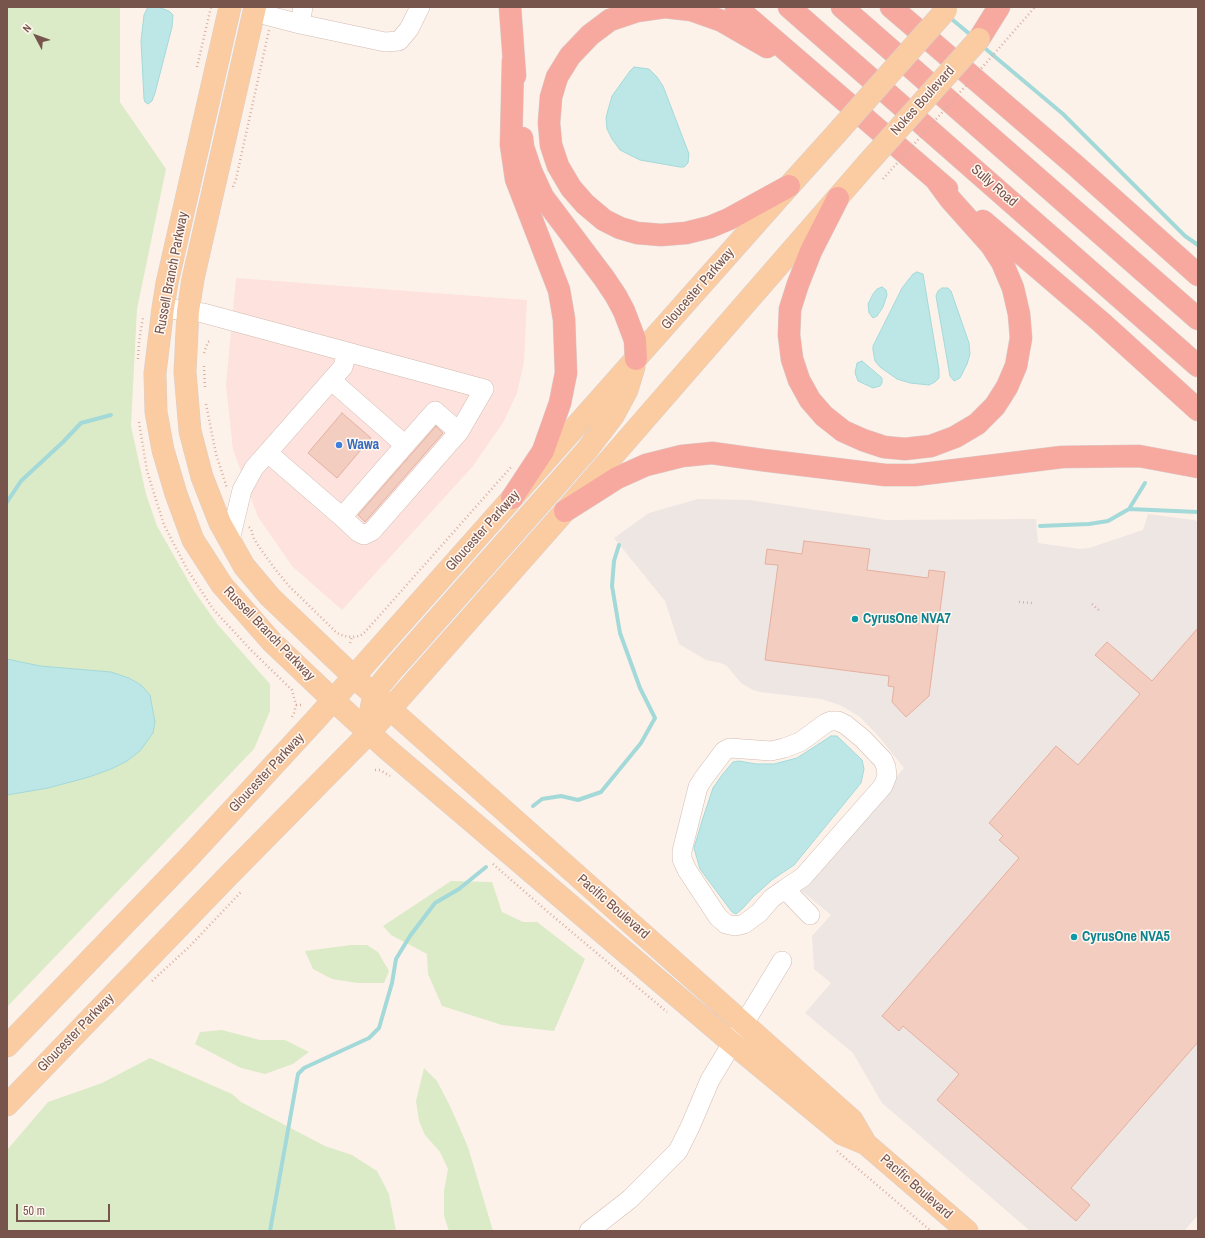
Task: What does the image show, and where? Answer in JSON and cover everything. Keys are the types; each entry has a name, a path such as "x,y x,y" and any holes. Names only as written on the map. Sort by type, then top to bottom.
{"highway":[{"path":"510,7 519,118 523,147 531,171 543,197 616,296 624,311 635,340 636,359"},
{"path":"788,186 729,219 710,227 686,233 661,235 637,233 620,228 604,220 585,204 571,188 558,166 551,145 549,123 551,97 557,77 570,56 590,35 610,20 637,11 665,7 691,10 722,21 820,80"},
{"path":"736,7 1095,317 1198,410"},
{"name":"Sully Road","path":"789,7 1198,366"},
{"path":"842,7 1198,319"},
{"path":"891,7 1075,165 1198,275"},
{"path":"979,39 999,7"},
{"path":"512,498 543,451 560,403 566,373 564,319 559,290 516,179 511,145 514,61"},
{"path":"838,198 811,251 790,309 789,335 792,359 799,380 810,400 824,416 843,431 884,447 905,449 931,446 955,437 977,424 995,406 1007,387 1016,366 1022,338 1020,314 1013,288 1002,262 991,245 950,199 936,180"},
{"path":"565,511 617,478 646,465 682,456 712,453 885,475 915,475 1062,457 1139,456 1198,467"}],"main road":[{"name":"Russell Branch Parkway","path":"230,7 162,308 155,373 156,412 163,450 176,494 193,540 222,585 272,642 369,733"},
{"name":"Nokes Boulevard","path":"838,198 979,39 1010,7"},
{"name":"Gloucester Parkway","path":"7,1046 190,856 318,717 947,8"},
{"name":"Russell Branch Parkway","path":"255,10 193,279 188,310 185,372 190,431 202,477 220,523 244,566 270,597 354,677"},
{"name":"Gloucester Parkway","path":"7,1105 229,875 369,733 382,702 565,511 838,198"},
{"path":"382,702 380,685 587,450 613,416 627,390 636,359"},
{"name":"Pacific Boulevard","path":"354,677 852,1120 866,1144"},
{"name":"Pacific Boulevard","path":"369,733 732,1043 842,1134 866,1144 967,1231"}],"street":[{"path":"255,10 301,16 385,42 399,41 409,30 420,7"},
{"path":"162,308 203,313 484,389 459,432 372,531 364,535 358,532 268,453"},
{"path":"230,540 242,490 254,468 332,381 343,367 347,352"},
{"path":"332,381 405,445"},
{"path":"342,517 435,411 459,432"},
{"path":"838,721 846,725 863,739 883,760 886,767 887,776 883,786 803,876 785,889 772,898 758,913 744,924 735,926 726,924 718,917 687,870 682,859 682,851 698,788 703,779 724,752 730,748 771,751 784,748 800,742 826,723 838,721"},
{"path":"785,889 810,915"},
{"path":"589,1231 630,1198 678,1151 710,1080 782,961"}],"path":[{"path":"883,179 1035,7"},
{"path":"205,339 208,342"},
{"path":"204,356 204,351 208,342 211,340"},
{"path":"203,361 205,396"},
{"path":"206,402 216,454 228,492"},
{"path":"246,524 251,529 254,539 260,548 289,586 337,633 352,638 360,636 365,632 512,464"},
{"path":"1019,602 1032,603"},
{"path":"1092,604 1101,612"},
{"path":"350,643 352,638"},
{"path":"296,705 303,705"}],"shaded area":[{"path":"236,278 527,300 524,362 517,393 504,421 473,466 342,610 292,566 258,517 233,450 226,385"},
{"path":"698,499 749,500 886,520 1036,519 1038,543 1080,549 1089,548 1143,530 1148,514 1194,520 1198,522 1198,1215 1184,1231 1030,1231 882,1103 853,1053 805,1013 831,983 814,969 812,936 831,915 797,887 904,768 880,738 860,717 840,705 821,699 753,690 741,683 727,666 721,663 706,660 679,644 665,601 614,538 649,513"}],"green space":[{"path":"7,7 120,7 120,102 166,169 137,309 131,426 146,494 157,526 194,591 218,625 270,684 270,711 254,749 7,1007"},
{"path":"451,881 492,882 502,912 523,922 537,922 585,959 554,1031 502,1025 442,1006 428,974 427,954 391,935 383,926"},
{"path":"351,945 367,945 378,952 389,971 384,983 357,983 332,979 313,969 305,951"},
{"path":"222,1030 260,1040 285,1040 309,1052 293,1064 265,1074 241,1068 195,1044 200,1032"},
{"path":"150,1058 232,1094 241,1102 325,1146 352,1155 377,1171 389,1194 396,1231 7,1231 7,1150 48,1102 102,1083"},
{"path":"424,1068 437,1081 468,1147 493,1231 449,1231 444,1216 444,1191 448,1169 440,1152 425,1135 419,1121 416,1101"}],"water":[{"path":"148,7 158,7 169,11 173,15 172,27 155,93 152,101 148,104 144,99 141,41 144,15"},
{"path":"634,67 649,69 663,86 689,154 688,163 684,167 640,160 620,150 607,129 606,118 612,96"},
{"path":"917,272 923,274 939,370 939,378 929,385 910,383 897,379 880,367 875,361 873,350 873,346 902,288 913,274"},
{"path":"882,287 886,290 887,295 883,307 877,316 873,318 869,313 868,304 877,289"},
{"path":"942,288 948,288 951,291 969,343 970,354 967,364 960,378 954,381 950,376 936,296 938,291"},
{"path":"862,361 882,378 882,383 880,386 873,388 858,381 855,373 857,363"},
{"path":"7,659 40,666 111,672 129,678 141,685 150,695 155,722 153,733 140,751 127,761 111,769 89,777 48,788 7,795"},
{"path":"831,736 837,736 862,760 864,769 861,783 794,865 773,879 736,914 732,912 700,869 694,848 713,788 733,762 739,761 756,764 774,764 797,758"}],"building":[{"name":"Wawa","path":"342,413 371,438 337,478 308,453"},
{"path":"436,426 443,433 365,522 358,515"},
{"name":"CyrusOne NVA7","path":"804,541 870,549 867,570 928,578 929,570 945,572 929,696 906,717 892,702 894,687 888,686 889,676 765,660 778,565 765,564 767,549 802,554"},
{"name":"CyrusOne NVA5","path":"1198,628 1198,1042 1071,1188 1090,1205 1076,1221 937,1100 959,1074 903,1026 899,1031 882,1016 1019,858 999,840 1003,836 989,823 1056,746 1078,765 1140,694 1095,655 1107,642 1152,681"}],"waterway":[{"path":"948,16 972,36"},
{"path":"981,45 1063,114 1185,236 1198,245"},
{"path":"7,502 21,481 81,423 111,415"},
{"path":"1040,526 1089,524 1108,521 1129,509 1145,483"},
{"path":"1129,509 1198,512"},
{"path":"533,806 542,799 561,796 578,800 601,792 641,743 655,718 640,688 620,633 612,586 614,561 619,545"},
{"path":"270,1231 298,1074 304,1068 369,1038 379,1028 392,983 396,959 410,936 435,903 459,889 486,867"}],"place":[{"name":"Wawa","path":"339,445"},
{"name":"CyrusOne NVA7","path":"855,619"},
{"name":"CyrusOne NVA5","path":"1074,937"}]}
